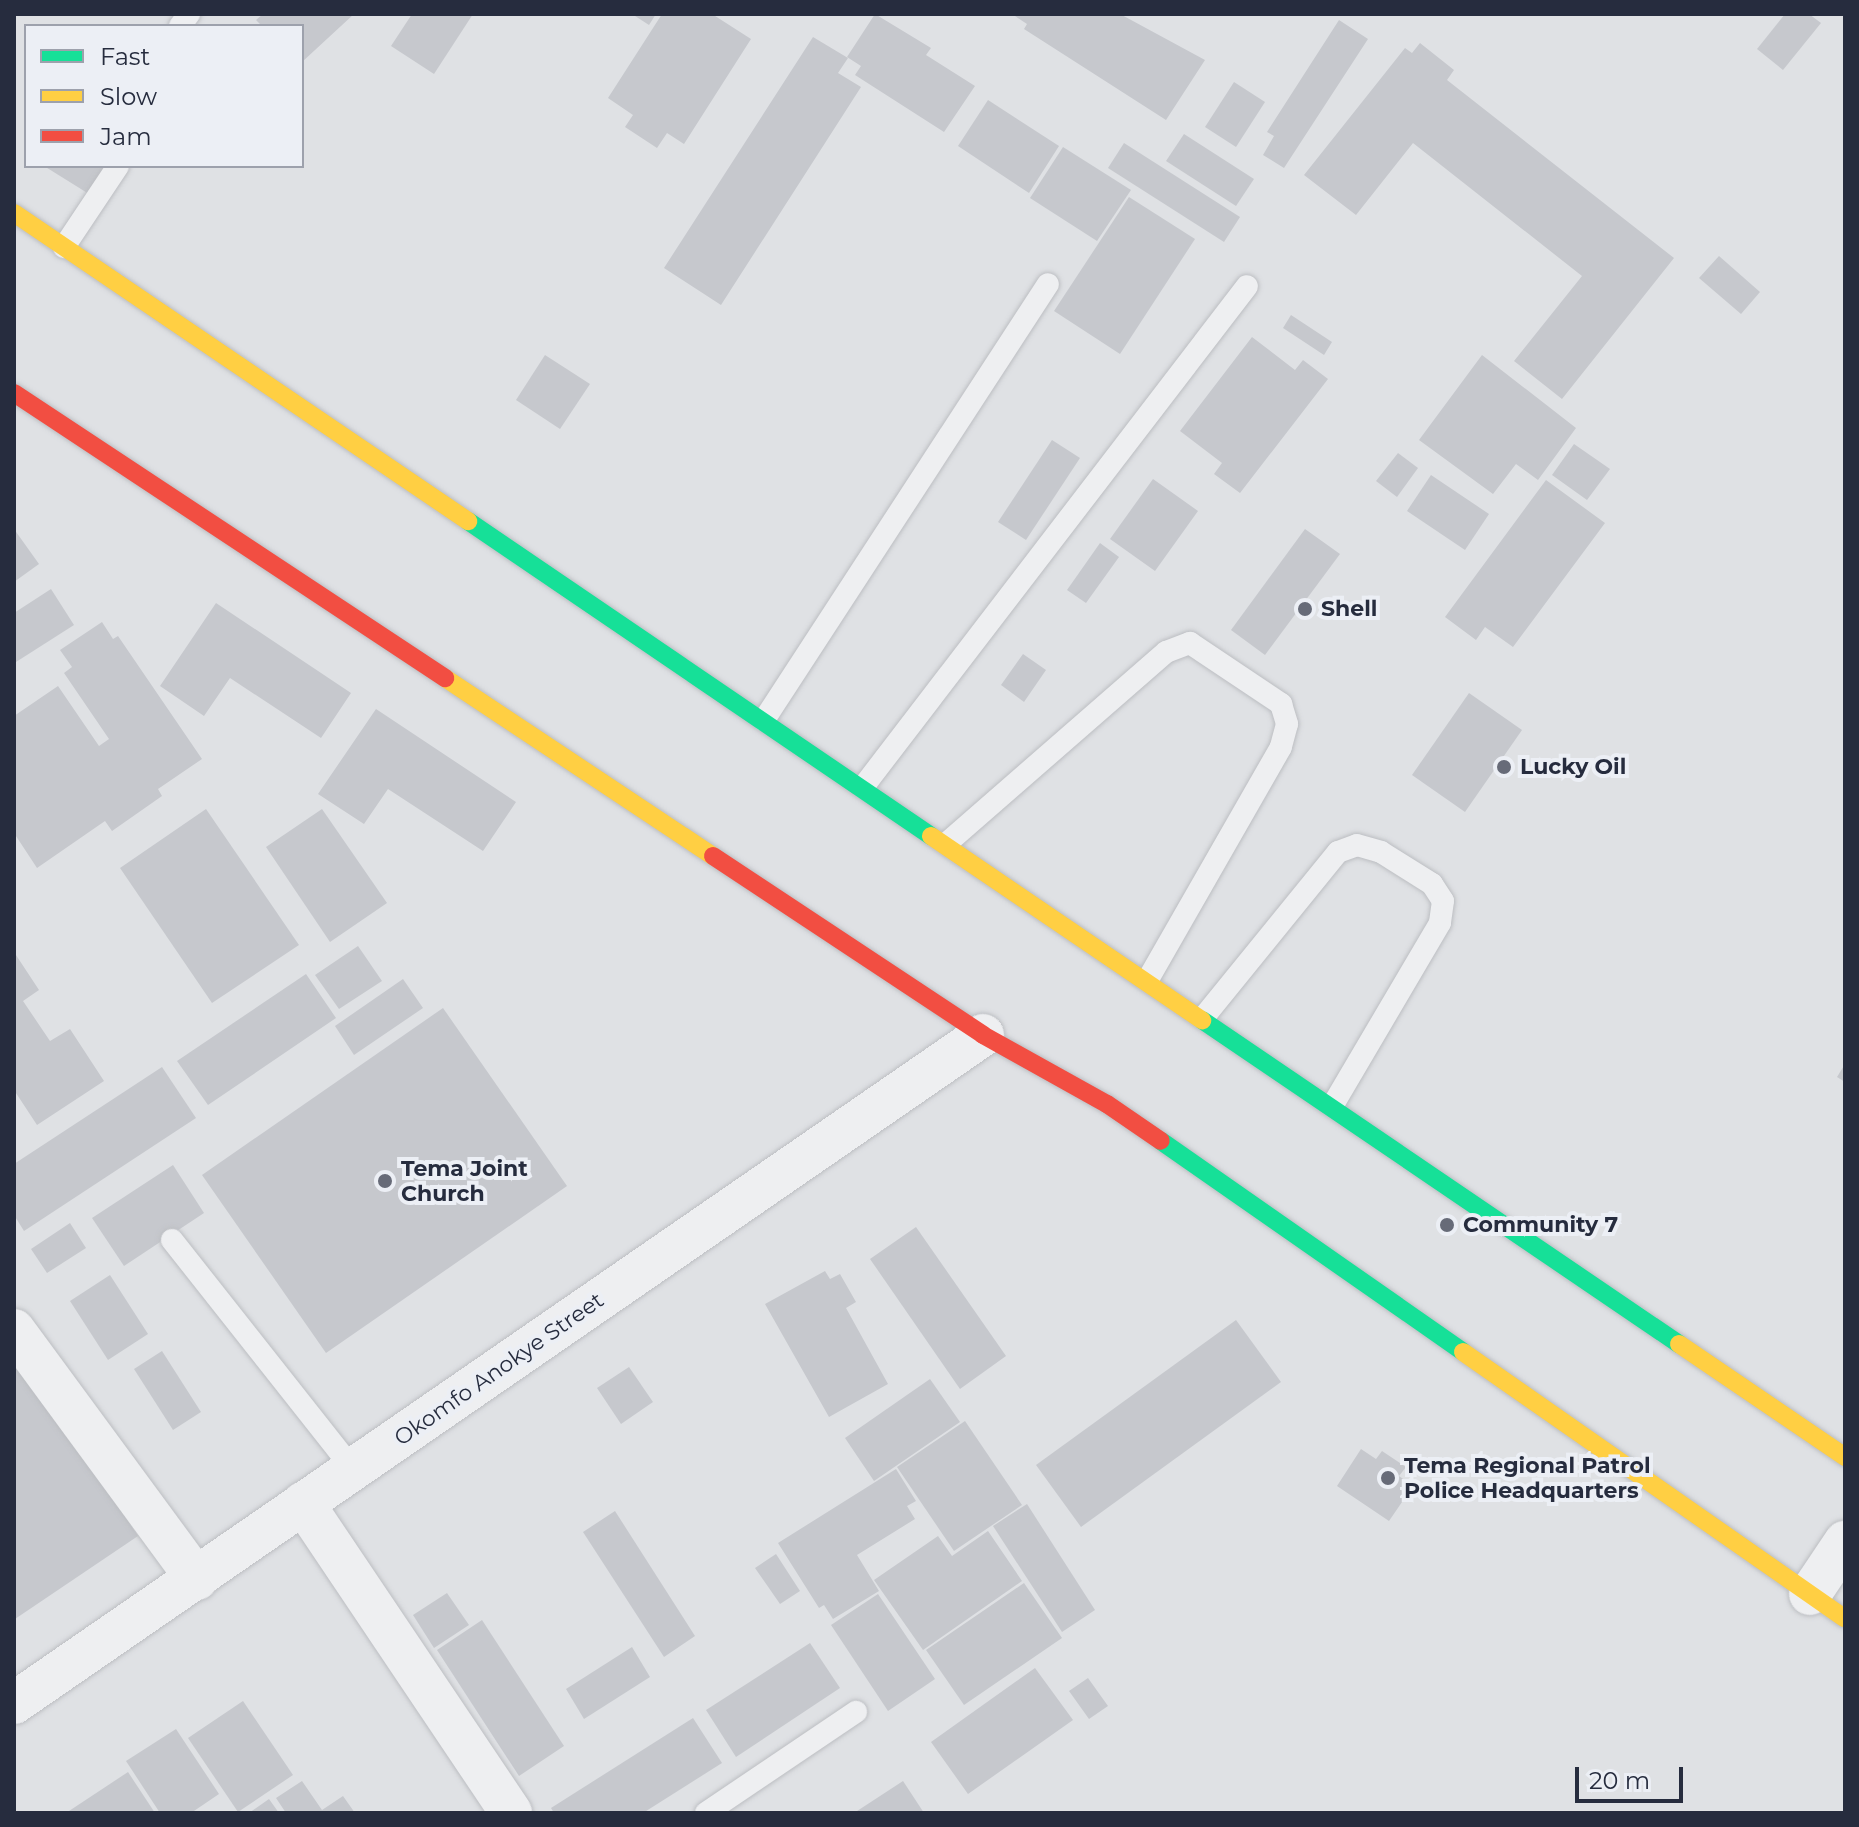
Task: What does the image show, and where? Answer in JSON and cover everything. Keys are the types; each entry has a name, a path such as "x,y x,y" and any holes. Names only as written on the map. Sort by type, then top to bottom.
{"main road":[{"path":"14,213 1148,979 1845,1457"},
{"path":"14,393 983,1035 1107,1104 1845,1618"}],"street":[{"name":"Okomfo Anokye Street","path":"14,1703 983,1035"},
{"path":"14,1330 197,1579"},
{"path":"303,1503 511,1813"},
{"path":"1810,1594 1845,1542"}],"lane":[{"path":"64,247 117,168"},
{"path":"764,720 1048,284"},
{"path":"863,787 1247,286"},
{"path":"947,843 1166,652 1190,643 1281,704 1287,724 1281,747 1148,979"},
{"path":"1203,1018 1338,852 1357,845 1381,852 1432,884 1443,901 1440,923 1333,1105"},
{"path":"172,1240 353,1469"},
{"path":"706,1813 856,1712"}],"building":[{"path":"263,14 354,14 304,60 304,24 260,24 256,20"},
{"path":"412,14 473,14 434,74 391,46"},
{"path":"632,14 656,14 649,25"},
{"path":"662,14 712,14 751,39 684,144 667,133 657,148 625,127 633,115 608,98"},
{"path":"875,14 931,48 926,55 975,86 944,132 855,75 861,66 847,57"},
{"path":"1012,14 1120,14 1205,60 1166,120 1024,29 1027,24"},
{"path":"1785,14 1809,14 1821,23 1783,70 1757,49"},
{"path":"1339,20 1368,39 1284,168 1263,155 1274,136 1267,132"},
{"path":"813,37 848,58 838,73 861,87 721,305 664,268"},
{"path":"1420,43 1454,70 1447,80 1674,258 1562,399 1514,361 1582,276 1413,143 1356,215 1304,175 1405,48 1412,53"},
{"path":"1234,82 1265,102 1236,147 1205,127"},
{"path":"988,100 1059,146 1029,193 958,146"},
{"path":"1184,134 1254,179 1236,206 1166,161"},
{"path":"1124,143 1240,217 1224,242 1108,168"},
{"path":"1063,147 1131,190 1097,241 1030,198"},
{"path":"47,168 106,168 89,194"},
{"path":"1129,197 1195,239 1120,354 1054,311"},
{"path":"1719,256 1760,292 1741,314 1699,278"},
{"path":"1291,315 1332,342 1324,355 1283,328"},
{"path":"1252,337 1295,370 1303,360 1328,379 1240,493 1214,474 1222,463 1180,431"},
{"path":"545,355 590,384 560,429 516,400"},
{"path":"1482,355 1576,428 1538,480 1516,464 1493,494 1419,440"},
{"path":"1052,440 1080,458 1026,540 998,522"},
{"path":"1574,444 1610,469 1587,500 1552,475"},
{"path":"1398,453 1418,468 1397,497 1376,481"},
{"path":"1431,475 1489,514 1465,550 1407,511"},
{"path":"1153,479 1198,511 1155,571 1110,539"},
{"path":"1546,480 1605,523 1513,647 1485,627 1476,640 1445,617"},
{"path":"14,529 39,564 14,582"},
{"path":"1305,529 1340,554 1265,655 1231,630"},
{"path":"1100,543 1119,557 1086,603 1067,590"},
{"path":"51,589 74,625 16,662 14,613"},
{"path":"216,603 351,693 321,738 230,678 204,716 160,686"},
{"path":"102,622 113,639 118,636 202,759 158,789 162,796 112,831 105,821 37,868 14,833 14,716 58,686 99,746 109,739 64,673 72,667 60,650"},
{"path":"1023,654 1046,670 1024,702 1001,685"},
{"path":"1469,693 1522,730 1465,812 1412,775"},
{"path":"376,709 516,802 483,851 388,789 364,824 318,794"},
{"path":"206,809 299,945 212,1003 120,868"},
{"path":"322,809 387,903 330,942 266,847"},
{"path":"358,946 382,981 339,1009 315,975"},
{"path":"14,952 39,990 23,1001 50,1041 70,1029 104,1081 37,1125 14,1090"},
{"path":"306,974 336,1018 208,1105 177,1061"},
{"path":"403,979 423,1008 354,1055 335,1026"},
{"name":"Tema Joint Church","path":"443,1008 567,1186 326,1353 202,1175"},
{"path":"1845,1064 1845,1082 1837,1077"},
{"path":"162,1067 196,1118 24,1231 14,1215 14,1164"},
{"path":"173,1165 204,1213 124,1266 92,1218"},
{"path":"70,1223 86,1248 47,1273 31,1249"},
{"path":"916,1227 1006,1356 960,1389 870,1259"},
{"path":"825,1271 830,1279 840,1274 856,1302 846,1308 888,1384 829,1417 765,1304"},
{"path":"110,1275 148,1334 108,1360 70,1301"},
{"path":"1236,1320 1281,1382 1081,1527 1036,1465"},
{"path":"14,1351 138,1536 15,1619 14,1617"},
{"path":"162,1351 201,1412 173,1430 134,1369"},
{"path":"629,1367 653,1402 621,1424 597,1388"},
{"path":"930,1379 960,1422 874,1481 845,1438"},
{"path":"965,1421 1022,1505 954,1551 897,1467"},
{"path":"1361,1449 1376,1459 1382,1451 1406,1467 1399,1476 1413,1486 1389,1521 1337,1486"},
{"path":"896,1469 916,1501 907,1506 915,1519 857,1555 879,1591 833,1619 824,1605 819,1608 778,1543"},
{"path":"1027,1504 1095,1610 1062,1632 993,1526"},
{"path":"615,1511 695,1636 664,1657 583,1532"},
{"path":"988,1531 1022,1581 923,1650 874,1580 938,1536 952,1556"},
{"path":"776,1554 800,1591 780,1604 755,1568"},
{"path":"1024,1583 1062,1638 964,1705 926,1650"},
{"path":"447,1593 469,1625 434,1648 413,1615"},
{"path":"878,1594 935,1679 888,1711 831,1625"},
{"path":"482,1620 564,1746 519,1776 437,1650"},
{"path":"810,1643 840,1688 736,1757 706,1710"},
{"path":"632,1647 650,1677 584,1719 566,1689"},
{"path":"1035,1668 1073,1720 968,1794 931,1742"},
{"path":"1088,1678 1108,1706 1089,1719 1069,1691"},
{"path":"243,1701 293,1775 238,1812 188,1738"},
{"path":"693,1718 722,1763 643,1813 554,1813 551,1808"},
{"path":"176,1729 219,1794 191,1813 160,1813 126,1761"},
{"path":"128,1772 155,1813 69,1811"},
{"path":"302,1781 322,1810 343,1796 355,1813 286,1813 276,1798"},
{"path":"903,1781 924,1813 854,1813"},
{"path":"269,1799 279,1813 249,1813"}],"traffic: fast":[{"path":"468,521 931,836"},
{"path":"1202,1020 1679,1344"},
{"path":"1161,1141 1463,1352"}],"traffic: slow":[{"path":"14,213 468,521"},
{"path":"445,678 713,856"},
{"path":"931,836 1202,1020"},
{"path":"1679,1344 1845,1457"},
{"path":"1463,1352 1845,1618"}],"traffic: jam":[{"path":"14,393 445,678"},
{"path":"713,856 983,1035 1107,1104 1161,1141"}],"place":[{"name":"Shell","path":"1305,609"},
{"name":"Lucky Oil","path":"1504,767"},
{"name":"Tema Joint Church","path":"385,1181"},
{"name":"Community 7","path":"1447,1225"},
{"name":"Tema Regional Patrol Police Headquarters","path":"1388,1478"}]}
